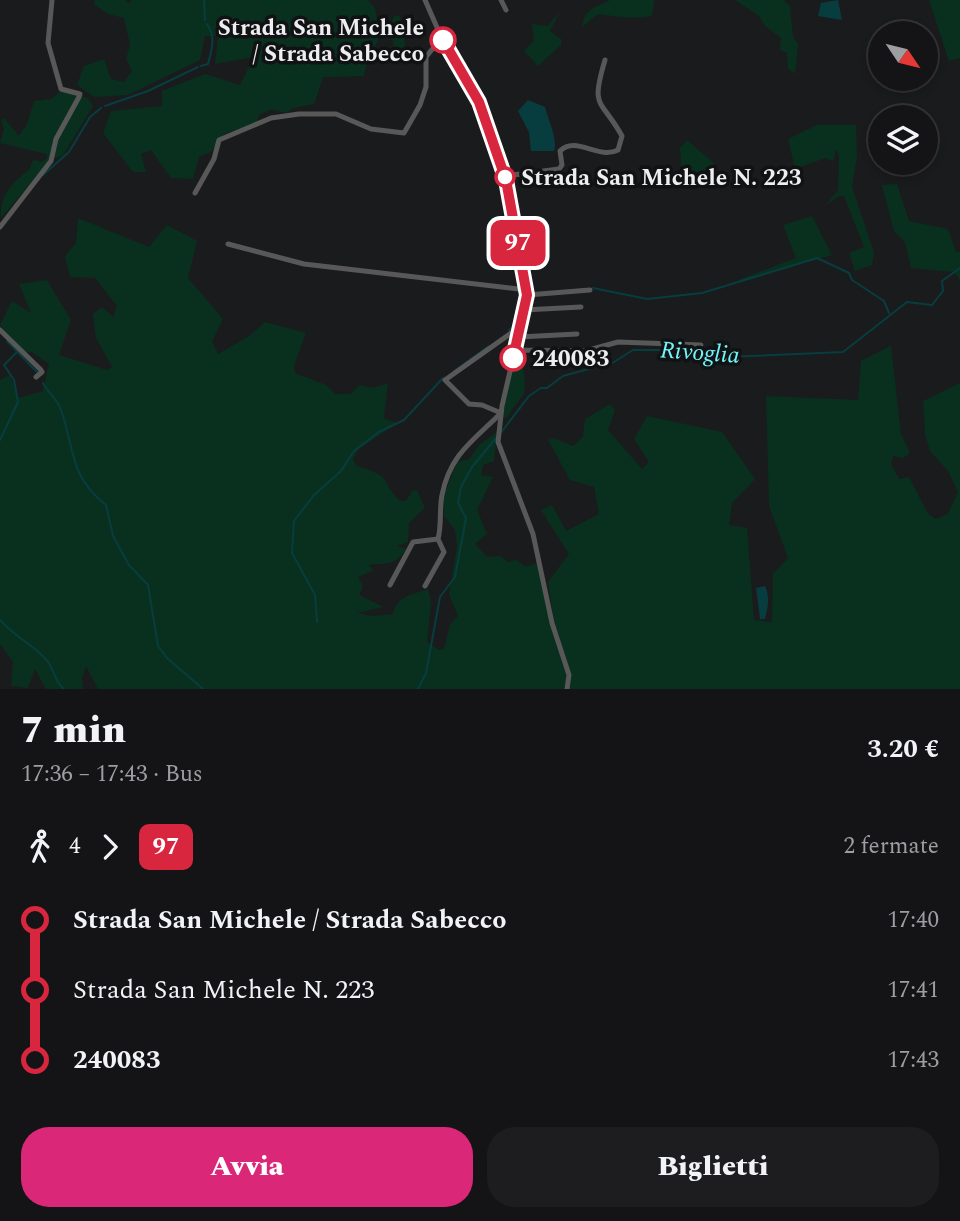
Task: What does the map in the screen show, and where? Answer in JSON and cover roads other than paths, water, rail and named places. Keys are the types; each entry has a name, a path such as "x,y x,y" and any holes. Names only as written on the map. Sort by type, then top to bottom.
{"street":[{"path":"0,227 51,161 55,139 79,94 66,92 60,87 48,43 52,0"},
{"path":"425,0 442,37 479,102 505,176 527,293 501,413 498,439 533,534 552,623 569,675 567,689"},
{"path":"500,0 506,10"},
{"path":"195,193 215,156 219,140 276,117 336,114 372,129 404,133 425,92 425,57 442,37"},
{"path":"505,176 559,169 563,148 580,146 606,154 615,152 620,146 622,136 597,99 605,60"},
{"path":"228,244 304,264 527,293 590,290"},
{"path":"524,310 581,307"},
{"path":"438,386 521,326"},
{"path":"0,330 40,369 42,372 36,377"},
{"path":"519,337 576,334"},
{"path":"515,350 585,351 618,342 701,345"},
{"path":"445,380 468,404 482,405 501,413"},
{"path":"425,586 444,552 438,538 442,494 454,464 471,438 501,413"},
{"path":"390,585 413,542 438,538"}],"water":[{"path":"838,0 842,20 818,16 821,3"},
{"path":"528,100 545,107 554,135 554,151 531,151 529,132 518,111"},
{"path":"765,586 768,606 765,619 760,619 756,588"}],"waterway":[{"path":"204,0 205,20"},
{"path":"201,66 208,64 212,48 212,34 207,24"},
{"path":"105,106 148,91 198,67"},
{"path":"43,175 69,152 90,117 101,108"},
{"path":"593,288 647,299 702,293 817,258 849,273 852,280 884,301 889,313"},
{"name":"Rivoglia","path":"500,434 529,396 541,388 547,388 563,376 614,362 633,350 680,350 726,357 843,352 907,302 932,305 943,291 942,281 960,268"},
{"path":"509,330 519,322"},
{"path":"7,341 37,372"},
{"path":"454,371 489,346"},
{"path":"0,440 18,402 14,380 4,365 16,353"},
{"path":"317,622 315,595 292,553 294,521 314,495 341,471 354,451 379,432 404,420 443,378"},
{"path":"43,383 61,410 79,473 85,484 106,505 113,536 129,565 148,585 158,646 167,658 203,689"},
{"name":"Rivoglia","path":"418,689 426,673 440,597 455,577 466,518 458,503 461,487 472,467 496,438"},
{"path":"0,620 46,659 64,689"}],"place":[{"name":"Strada San Michele / Strada Sabecco","path":"443,40"},
{"name":"Strada San Michele N. 223","path":"505,177"},
{"name":"240083","path":"513,358"}]}
